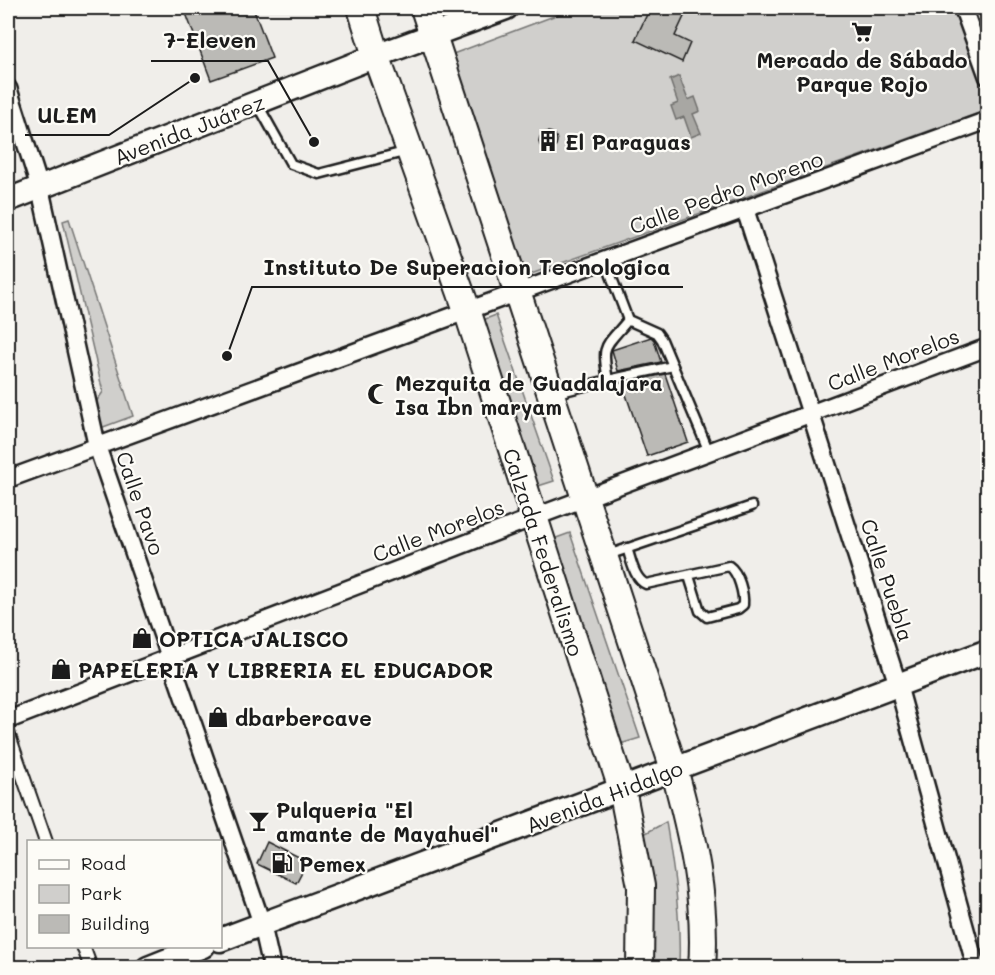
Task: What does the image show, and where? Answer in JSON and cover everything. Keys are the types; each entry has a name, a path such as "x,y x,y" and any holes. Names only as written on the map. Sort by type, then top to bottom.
{"main road":[{"name":"Calzada Federalismo","path":"361,8 467,310 622,789 641,886 640,968"},
{"path":"424,8 586,499 616,552 690,824 699,876 702,968"},
{"name":"Avenida Juárez","path":"8,200 376,56 506,8"},
{"name":"Avenida Hidalgo","path":"222,939 987,651"},
{"path":"148,968 198,948"}],"street":[{"path":"963,8 987,77"},
{"name":"Calle Pavo","path":"8,88 40,188 97,446 262,924 272,968"},
{"name":"Calle Pedro Moreno","path":"8,479 987,120"},
{"name":"Calle Puebla","path":"745,209 898,685 976,968"},
{"name":"Calle Morelos","path":"8,720 533,518 987,347"},
{"path":"8,733 45,840"},
{"path":"84,948 91,968"}],"lane":[{"path":"256,103 291,164 319,174 410,150"},
{"path":"605,260 628,320 657,333 662,340 709,452"},
{"path":"608,380 603,353 606,346 628,320"},
{"path":"551,394 673,366"},
{"path":"689,576 700,611 707,617 738,609 743,605 744,599 736,573 729,566 646,584 640,581 616,552 752,506"}],"green space":[{"path":"575,8 974,8 987,44 987,110 520,278 445,57"},
{"path":"69,219 133,416 98,429 93,406 103,392 63,221"},
{"path":"496,315 554,481 532,488 475,323"},
{"path":"570,533 640,738 617,745 548,541"},
{"path":"666,822 678,912 679,967 653,967 653,917 644,834"}],"shaded area":[{"path":"679,76 688,100 695,97 700,111 693,114 701,133 691,137 684,117 676,120 671,106 678,103 670,80"}],"building":[{"path":"184,8 253,8 272,58 211,80"},
{"path":"650,8 688,8 675,36 690,43 682,62 635,40"},
{"name":"El Paraguas","path":"548,132 554,135 557,141 554,147 548,150 542,147 539,141 542,135"},
{"path":"651,337 661,362 618,371 612,350"},
{"path":"665,374 688,442 647,456 622,383"},
{"name":"Pemex","path":"267,842 307,862 296,883 257,864"}],"place":[{"name":"Mercado de Sábado Parque Rojo","path":"862,32"},
{"name":"ULEM","path":"195,78"},
{"name":"El Paraguas","path":"548,141"},
{"name":"7-Eleven","path":"314,142"},
{"name":"Instituto De Superacion Tecnologica","path":"227,356"},
{"name":"Mezquita de Guadalajara Isa Ibn maryam","path":"378,394"},
{"name":"OPTICA JALISCO","path":"142,638"},
{"name":"PAPELERIA Y LIBRERIA EL EDUCADOR","path":"61,669"},
{"name":"dbarbercave","path":"218,717"},
{"name":"Pulqueria \"El amante de Mayahuel\"","path":"259,821"},
{"name":"Pemex","path":"282,863"}]}
